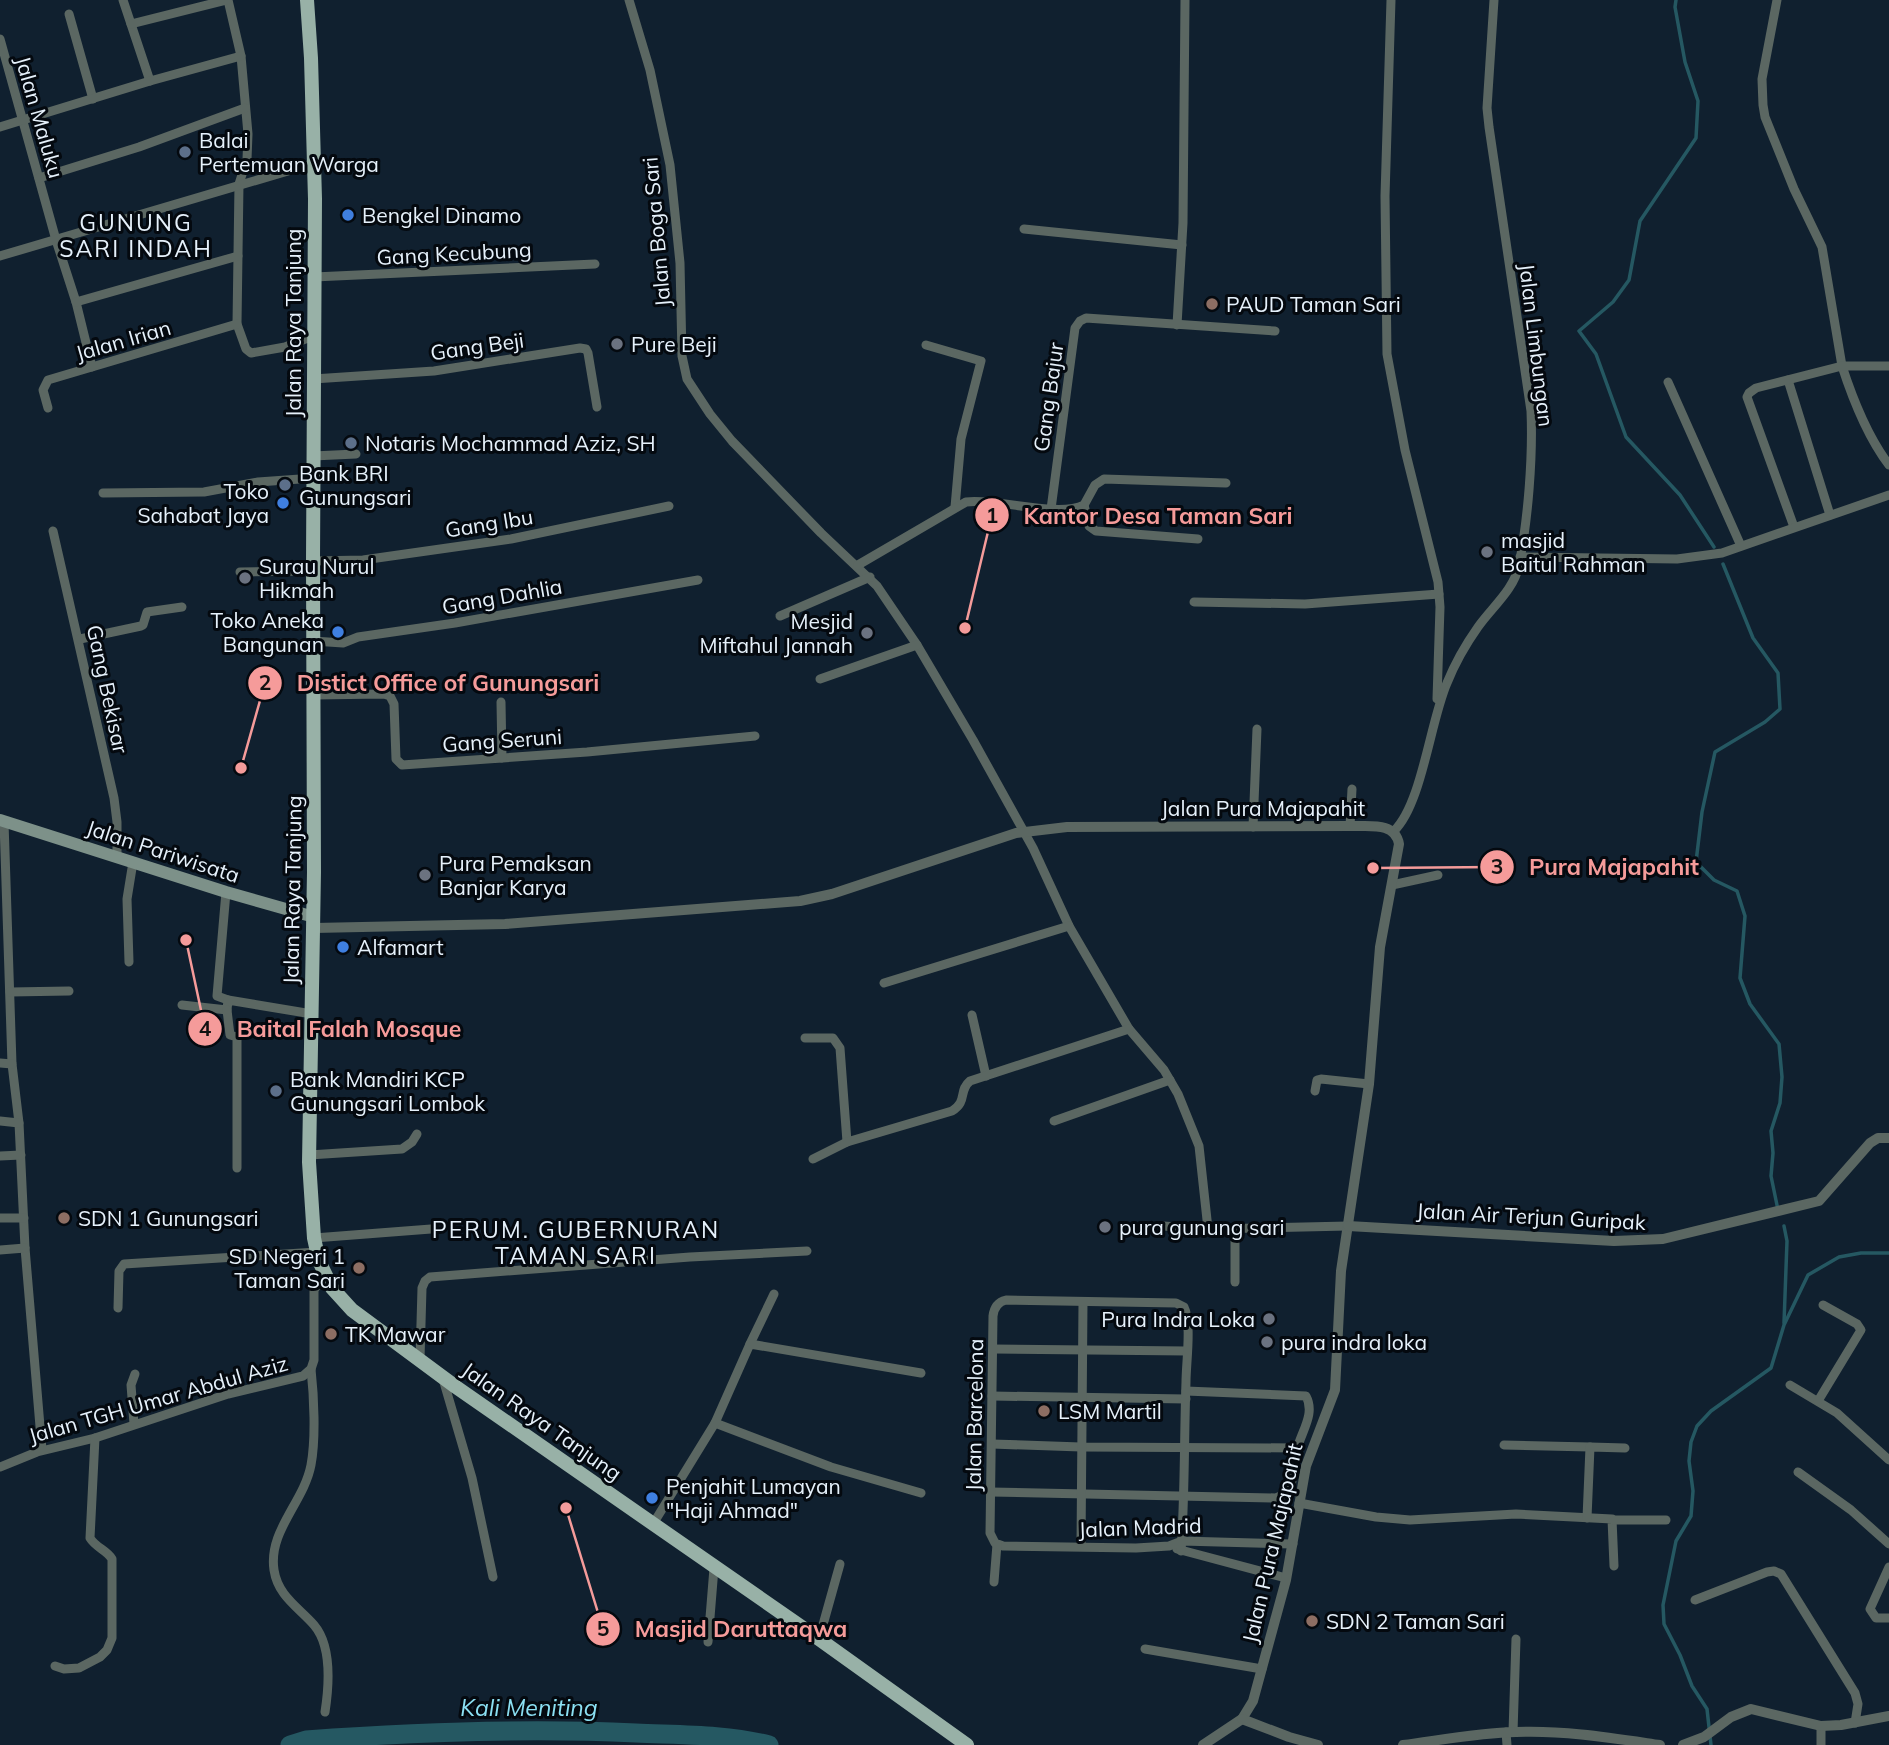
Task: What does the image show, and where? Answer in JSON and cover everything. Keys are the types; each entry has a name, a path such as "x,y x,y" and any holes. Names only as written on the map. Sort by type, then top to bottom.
{"main road":[{"name":"Jalan Raya Tanjung","path":"307,0 315,163 314,922 309,1155 316,1245 324,1275 345,1304 442,1377 967,1745"},
{"name":"Jalan Pariwisata","path":"2,821 314,922"}],"street":[{"path":"123,0 150,81"},
{"path":"131,23 228,0 241,56 246,108 247,159 239,184 237,324 247,351 253,354 285,347 313,336"},
{"name":"Jalan Boga Sari","path":"629,0 650,70 670,165 680,262 682,356 687,379 732,441 821,533 870,577 916,645 973,740 1069,926 1129,1029 1170,1080 1190,1118 1199,1146 1208,1229"},
{"path":"1177,325 1182,245 1185,0"},
{"path":"1391,0 1385,197 1389,327 1387,354 1405,450 1433,558 1439,594 1437,708"},
{"name":"Jalan Limbungan","path":"1394,831 1411,807 1437,708 1453,668 1469,639 1513,582 1520,557 1531,455 1531,411 1487,108 1494,0"},
{"path":"1777,0 1762,79 1765,117 1794,189 1822,247 1842,366 1863,422 1889,465"},
{"path":"69,14 93,99"},
{"name":"Jalan Maluku","path":"0,39 76,302 92,367"},
{"path":"0,127 241,56"},
{"path":"39,178 139,147 246,108"},
{"path":"0,256 315,163"},
{"path":"1024,229 1182,245"},
{"path":"76,302 238,256"},
{"name":"Gang Kecubung","path":"314,277 595,264"},
{"name":"Gang Bajur","path":"1051,509 1077,323 1086,318 1275,331"},
{"name":"Jalan Irian","path":"48,408 43,390 45,382 237,324"},
{"path":"926,345 981,360 961,439 955,507"},
{"name":"Gang Beji","path":"313,379 435,370 579,348 586,349 588,353 597,407"},
{"path":"1794,527 1747,397 1750,391 1842,366 1889,366"},
{"path":"1788,380 1830,515"},
{"path":"1668,382 1741,546"},
{"path":"313,456 356,454"},
{"path":"103,492 204,492 258,482 314,478"},
{"path":"858,565 966,502 982,501 1051,509 1077,508 1084,505 1097,483 1104,479 1226,483"},
{"path":"1520,557 1692,558 1722,553 1889,495"},
{"path":"1084,505 1089,526 1096,531 1198,539"},
{"name":"Gang Ibu","path":"240,572 363,560 511,539 669,506"},
{"name":"Gang Bekisar","path":"53,531 80,639 116,805 117,857"},
{"path":"780,616 870,577"},
{"name":"Gang Dahlia","path":"313,641 346,643 358,637 455,623 698,580"},
{"path":"1194,602 1305,604 1439,594"},
{"path":"80,639 141,626 146,612 182,607"},
{"path":"820,679 916,645"},
{"name":"Gang Seruni","path":"314,695 390,696 394,704 396,759 401,765 754,736"},
{"path":"501,702 502,758"},
{"path":"1253,827 1257,729"},
{"path":"1350,827 1352,789"},
{"path":"2,821 4,957 10,992 12,1065 19,1123 25,1248 42,1450"},
{"name":"Jalan Pura Majapahit","path":"314,922 505,924 800,901 832,894 1022,831 1067,827 1350,827 1388,828 1394,831 1399,844 1378,963 1369,1084 1341,1271 1335,1390 1309,1457 1286,1578 1253,1701 1242,1718 1203,1745"},
{"path":"129,962 127,899 133,862"},
{"path":"1392,885 1438,875"},
{"path":"226,892 218,996 312,1014"},
{"path":"884,984 1069,926"},
{"path":"10,992 69,990"},
{"path":"228,1000 230,1035 237,1037 237,1168"},
{"path":"182,1005 227,1010"},
{"path":"972,1015 986,1076"},
{"path":"813,1159 847,1142 948,1113 961,1103 964,1087 968,1082 1129,1029"},
{"path":"804,1038 833,1038 841,1048 847,1142"},
{"path":"0,1063 12,1065"},
{"path":"1315,1091 1317,1080 1321,1079 1369,1084"},
{"path":"1054,1121 1170,1080"},
{"path":"0,1121 19,1123"},
{"path":"309,1155 402,1149 410,1145 417,1134"},
{"name":"Jalan Air Terjun Guripak","path":"1349,1226 1622,1242 1663,1239 1819,1201 1870,1143 1878,1138 1889,1138"},
{"path":"0,1156 21,1156"},
{"path":"0,1218 24,1218"},
{"path":"1163,1226 1208,1229 1349,1226"},
{"path":"1235,1228 1235,1282"},
{"path":"118,1308 119,1271 124,1264 316,1245 431,1229"},
{"path":"0,1250 25,1248"},
{"path":"420,1359 422,1288 424,1282 430,1278 690,1257 807,1251"},
{"name":"Jalan TGH Umar Abdul Aziz","path":"0,1467 19,1457 95,1438 228,1394 300,1377 311,1369 315,1356 314,1290 324,1275"},
{"path":"653,1524 716,1423 774,1294"},
{"name":"Jalan Barcelona","path":"994,1582 991,1492 994,1311 1006,1300 1083,1302"},
{"path":"1081,1546 1081,1447 1088,1398 1082,1350 1083,1302 1178,1303 1187,1312 1184,1448 1187,1496 1181,1551"},
{"path":"1818,1401 1861,1330 1857,1324 1823,1305"},
{"path":"750,1344 921,1373"},
{"path":"993,1349 1187,1351"},
{"path":"311,1369 311,1466 275,1545 274,1568 278,1586 321,1636 327,1674 325,1712"},
{"path":"134,1424 131,1385 135,1374"},
{"path":"442,1377 472,1478 493,1577"},
{"path":"1790,1385 1847,1420 1889,1460"},
{"path":"991,1492 1284,1496 1290,1492 1298,1448 1309,1412 1308,1398 1301,1395 1088,1398 992,1396"},
{"path":"716,1423 831,1467 921,1493"},
{"path":"55,1666 70,1670 85,1665 105,1653 112,1638 112,1559 109,1554 94,1545 90,1538 95,1438"},
{"path":"992,1444 1298,1448"},
{"path":"1504,1446 1625,1448"},
{"path":"1587,1518 1590,1447"},
{"path":"1798,1472 1851,1510 1889,1544"},
{"path":"1299,1503 1402,1520 1516,1514 1666,1520"},
{"path":"1614,1520 1614,1566"},
{"name":"Jalan Madrid","path":"994,1541 1081,1546 1169,1546 1182,1541 1293,1544"},
{"path":"1269,1573 1276,1545"},
{"path":"1169,1546 1286,1578"},
{"path":"819,1639 840,1564"},
{"path":"1889,1567 1870,1609 1877,1618 1889,1618"},
{"path":"708,1642 714,1568"},
{"path":"1695,1600 1767,1572 1781,1574 1855,1692 1858,1704 1855,1723"},
{"path":"1507,1745 1516,1639"},
{"path":"1145,1649 1262,1669"},
{"path":"1683,1745 1704,1737 1731,1717 1755,1709 1821,1726 1889,1716"},
{"path":"1242,1718 1289,1737 1318,1745"},
{"path":"1821,1726 1821,1745"},
{"path":"1404,1745 1510,1732 1581,1734 1660,1745"}],"waterway":[{"path":"1676,0 1685,62 1698,101 1696,138 1640,221 1629,280 1613,302 1579,331 1596,354 1626,437 1680,495 1714,547"},
{"path":"1723,564 1753,638 1778,673 1780,709 1765,722 1715,752 1702,812 1696,862 1714,880 1737,891 1745,916 1740,978 1750,1004 1779,1044 1782,1077 1780,1103 1771,1131 1771,1176 1778,1210"},
{"path":"1784,1226 1787,1241 1784,1323"},
{"path":"1711,1745 1707,1709 1692,1686 1664,1624 1663,1605 1676,1541 1691,1516 1691,1442 1697,1426 1711,1411 1771,1368 1784,1325 1808,1275 1839,1257 1861,1253 1889,1253"},
{"name":"Kali Meniting","path":"290,1745 306,1740 388,1735 554,1731 703,1736 769,1745"}],"place":[{"name":"Balai Pertemuan Warga","path":"185,152"},
{"name":"Bengkel Dinamo","path":"348,215"},
{"name":"PAUD Taman Sari","path":"1212,304"},
{"name":"Pure Beji","path":"617,344"},
{"name":"Notaris Mochammad Aziz, SH","path":"351,443"},
{"name":"Bank BRI Gunungsari","path":"285,485"},
{"name":"Toko Sahabat Jaya","path":"283,503"},
{"name":"masjid Baitul Rahman","path":"1487,552"},
{"name":"Surau Nurul Hikmah","path":"245,578"},
{"name":"Kantor Desa Taman Sari","path":"965,628"},
{"name":"Toko Aneka Bangunan","path":"338,632"},
{"name":"Mesjid Miftahul Jannah","path":"867,633"},
{"name":"Distict Office of Gunungsari","path":"241,768"},
{"name":"Pura Majapahit","path":"1373,868"},
{"name":"Pura Pemaksan Banjar Karya","path":"425,875"},
{"name":"Baital Falah Mosque","path":"186,940"},
{"name":"Alfamart","path":"343,947"},
{"name":"Bank Mandiri KCP Gunungsari Lombok","path":"276,1091"},
{"name":"SDN 1 Gunungsari","path":"64,1218"},
{"name":"pura gunung sari","path":"1105,1227"},
{"name":"SD Negeri 1 Taman Sari","path":"359,1268"},
{"name":"Pura Indra Loka","path":"1269,1319"},
{"name":"TK Mawar","path":"331,1334"},
{"name":"pura indra loka","path":"1267,1342"},
{"name":"LSM Martil","path":"1044,1411"},
{"name":"Penjahit Lumayan \"Haji Ahmad\"","path":"652,1498"},
{"name":"Masjid Daruttaqwa","path":"566,1508"},
{"name":"SDN 2 Taman Sari","path":"1312,1621"}],"district":[{"name":"GUNUNG SARI INDAH","path":"136,235"},
{"name":"PERUM. GUBERNURAN TAMAN SARI","path":"576,1242"}]}
